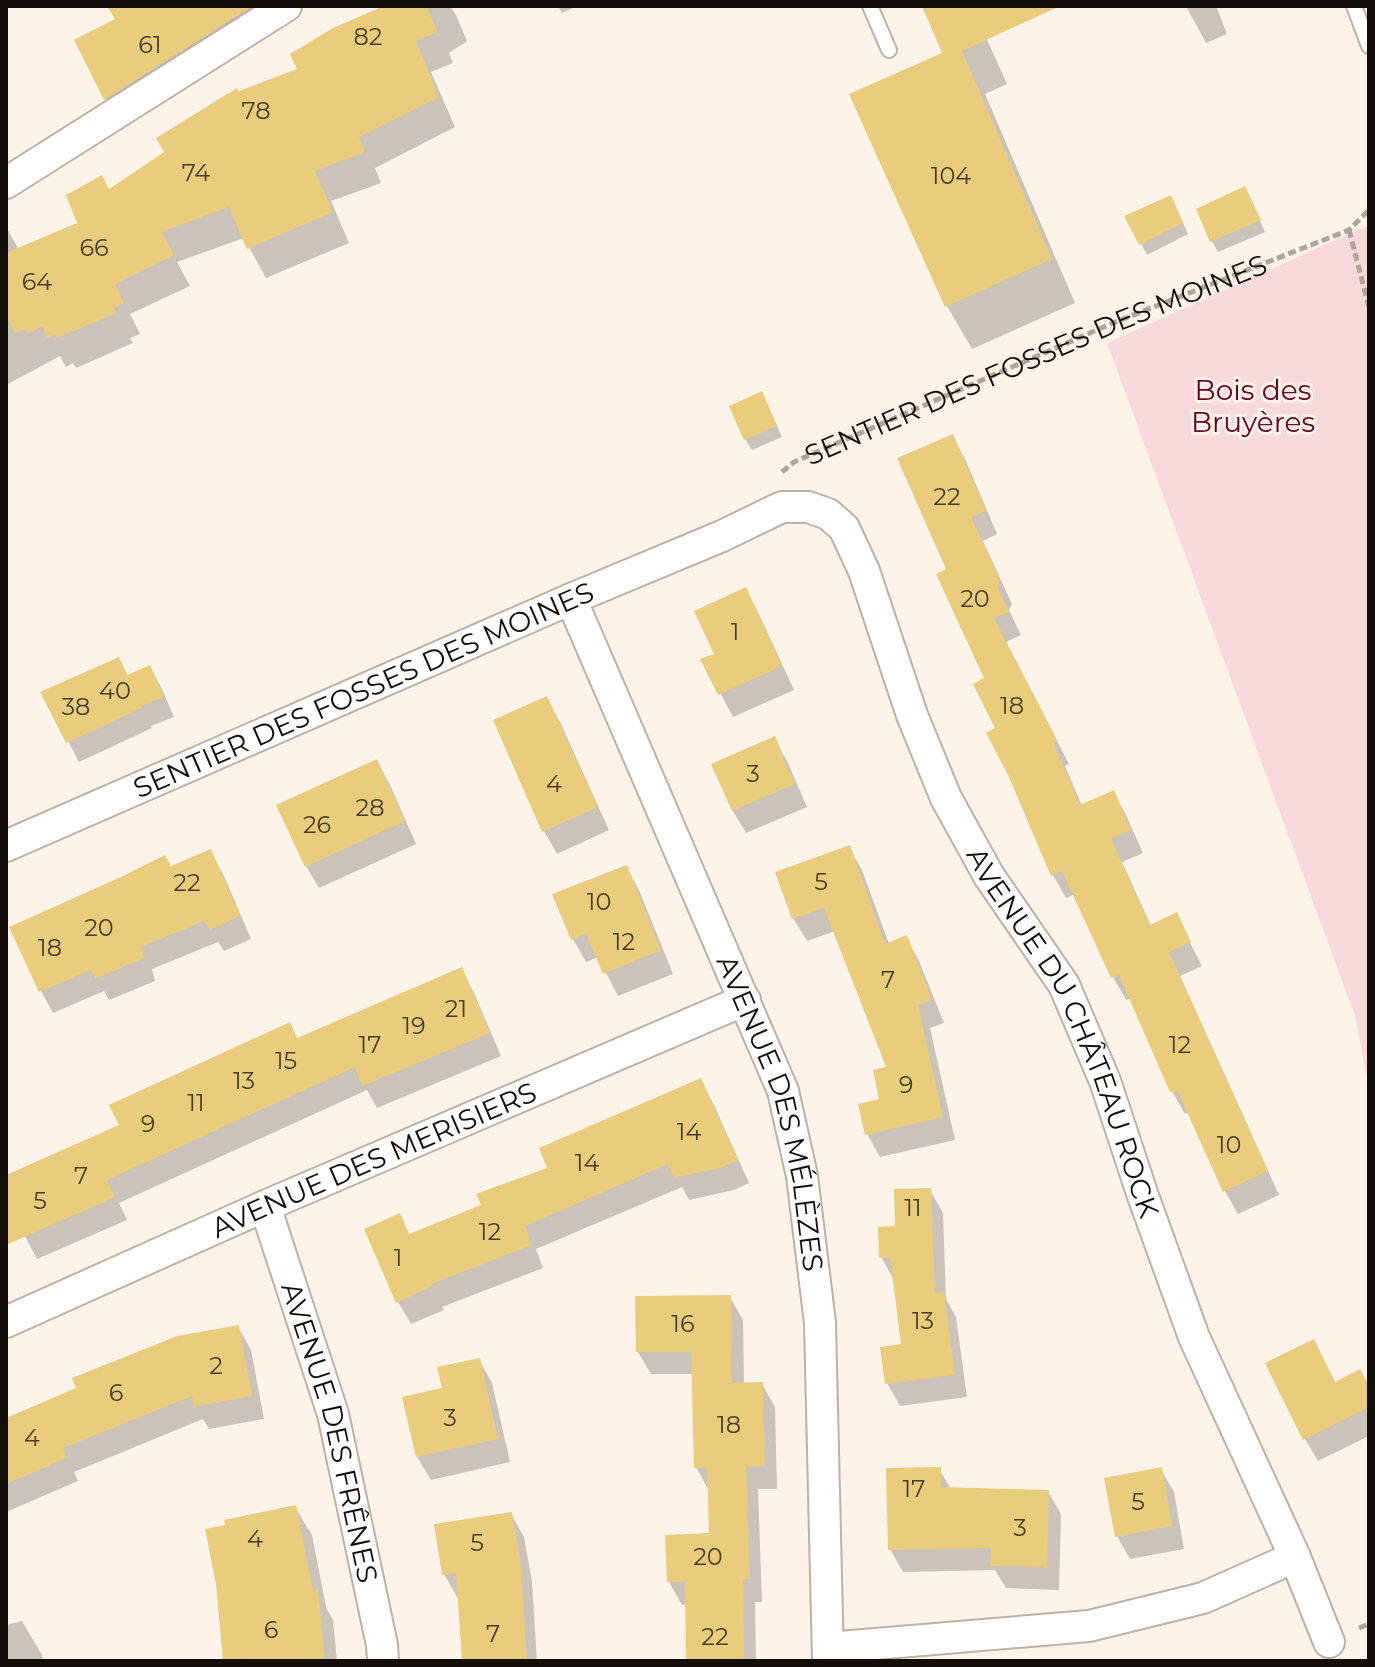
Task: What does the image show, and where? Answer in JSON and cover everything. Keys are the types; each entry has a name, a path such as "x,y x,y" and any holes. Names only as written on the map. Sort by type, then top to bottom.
{"street":[{"path":"6,183 286,6"},
{"name":"SENTIER DES FOSSES DES MOINES","path":"6,846 722,536 782,507 808,507 828,514"},
{"name":"AVENUE DU CHÂTEAU ROCK","path":"828,514 844,528 864,571 912,715 946,798 989,876 1064,985 1105,1081 1194,1337 1295,1557 1329,1642"},
{"name":"AVENUE DES MÉLÈZES","path":"571,599 783,1091 802,1176 820,1323 828,1654"},
{"name":"AVENUE DES MERISIERS","path":"6,1322 265,1206 745,1000"},
{"name":"AVENUE DES FRÊNES","path":"265,1206 333,1414 383,1661"},
{"path":"828,1654 1089,1626 1203,1598 1295,1557"}],"lane":[{"path":"870,6 889,50"},
{"path":"1354,6 1369,46"}],"path":[{"name":"SENTIER DES FOSSES DES MOINES","path":"781,472 794,462 1113,323 1349,230 1369,210"},
{"path":"1349,230 1369,307"}],"green space":[{"name":"Bois des Bruyères","path":"1369,225 1369,1089 1355,1016 1107,343"}],"building":[{"path":"107,6 252,6 104,100 74,40 115,19"},
{"path":"384,6 426,6 438,32 416,41 439,97 359,137 365,152 315,171 333,212 247,249 229,207 162,232 174,255 115,284 124,303 114,308 117,313 57,338 55,334 47,338 42,326 28,334 25,329 15,333 6,315 6,253 77,223 66,195 102,175 109,189 164,152 156,138 237,88 239,91 297,69 290,54 333,28"},
{"path":"922,6 1060,6 962,51 1052,259 945,307 849,94 942,53"},
{"path":"1245,186 1261,220 1210,242 1196,209"},
{"path":"1171,195 1183,223 1139,245 1124,216"},
{"path":"762,391 777,426 744,440 729,406"},
{"path":"953,434 986,511 971,517 1000,579 997,586 1009,612 994,618 1057,740 1053,742 1080,805 1114,790 1131,830 1111,839 1150,925 1177,912 1191,942 1169,952 1268,1171 1223,1192 1177,1090 1170,1092 1119,975 1111,978 1062,871 1051,876 1009,777 986,733 995,728 973,684 984,678 936,574 946,569 897,458"},
{"path":"746,587 782,666 718,695 700,659 714,654 694,611"},
{"path":"119,657 127,675 150,665 164,697 66,743 40,692"},
{"path":"547,696 598,807 542,832 493,720"},
{"path":"775,736 795,784 732,811 711,764"},
{"path":"377,759 405,821 305,867 276,805"},
{"path":"850,845 885,944 907,935 932,1000 918,1005 943,1117 865,1135 858,1104 879,1099 873,1070 886,1067 824,908 792,919 775,872"},
{"path":"211,849 240,916 210,930 204,921 141,947 144,958 95,979 91,970 39,992 9,927 165,855 171,866"},
{"path":"627,865 661,950 603,974 586,934 571,940 552,894"},
{"path":"462,967 490,1033 362,1086 355,1067 107,1180 115,1197 6,1245 6,1175 119,1125 109,1105 290,1022 297,1038"},
{"path":"701,1078 738,1160 720,1168 674,1178 668,1164 525,1226 532,1245 431,1284 396,1303 364,1229 400,1213 409,1234 481,1205 476,1194 547,1168 539,1148"},
{"path":"931,1188 935,1293 944,1292 955,1375 885,1384 880,1347 901,1344 890,1257 879,1258 878,1227 895,1226 894,1189"},
{"path":"731,1295 732,1383 763,1382 765,1466 746,1467 750,1579 743,1579 744,1661 686,1661 685,1582 667,1582 665,1535 709,1533 707,1468 694,1468 691,1352 636,1352 635,1296"},
{"path":"239,1325 252,1396 194,1407 192,1396 63,1448 67,1458 6,1484 6,1418 76,1388 72,1378 177,1336"},
{"path":"1314,1339 1335,1382 1360,1369 1369,1386 1369,1407 1303,1440 1265,1363"},
{"path":"480,1358 498,1439 416,1457 402,1397 442,1388 437,1367"},
{"path":"941,1467 941,1487 1049,1490 1047,1567 990,1566 991,1548 888,1550 886,1468"},
{"path":"1162,1467 1172,1526 1115,1537 1104,1478"},
{"path":"296,1505 313,1590 318,1589 325,1661 223,1661 216,1584 205,1529 225,1525 224,1520"},
{"path":"512,1512 520,1558 527,1661 462,1661 456,1573 442,1575 434,1524"}]}
